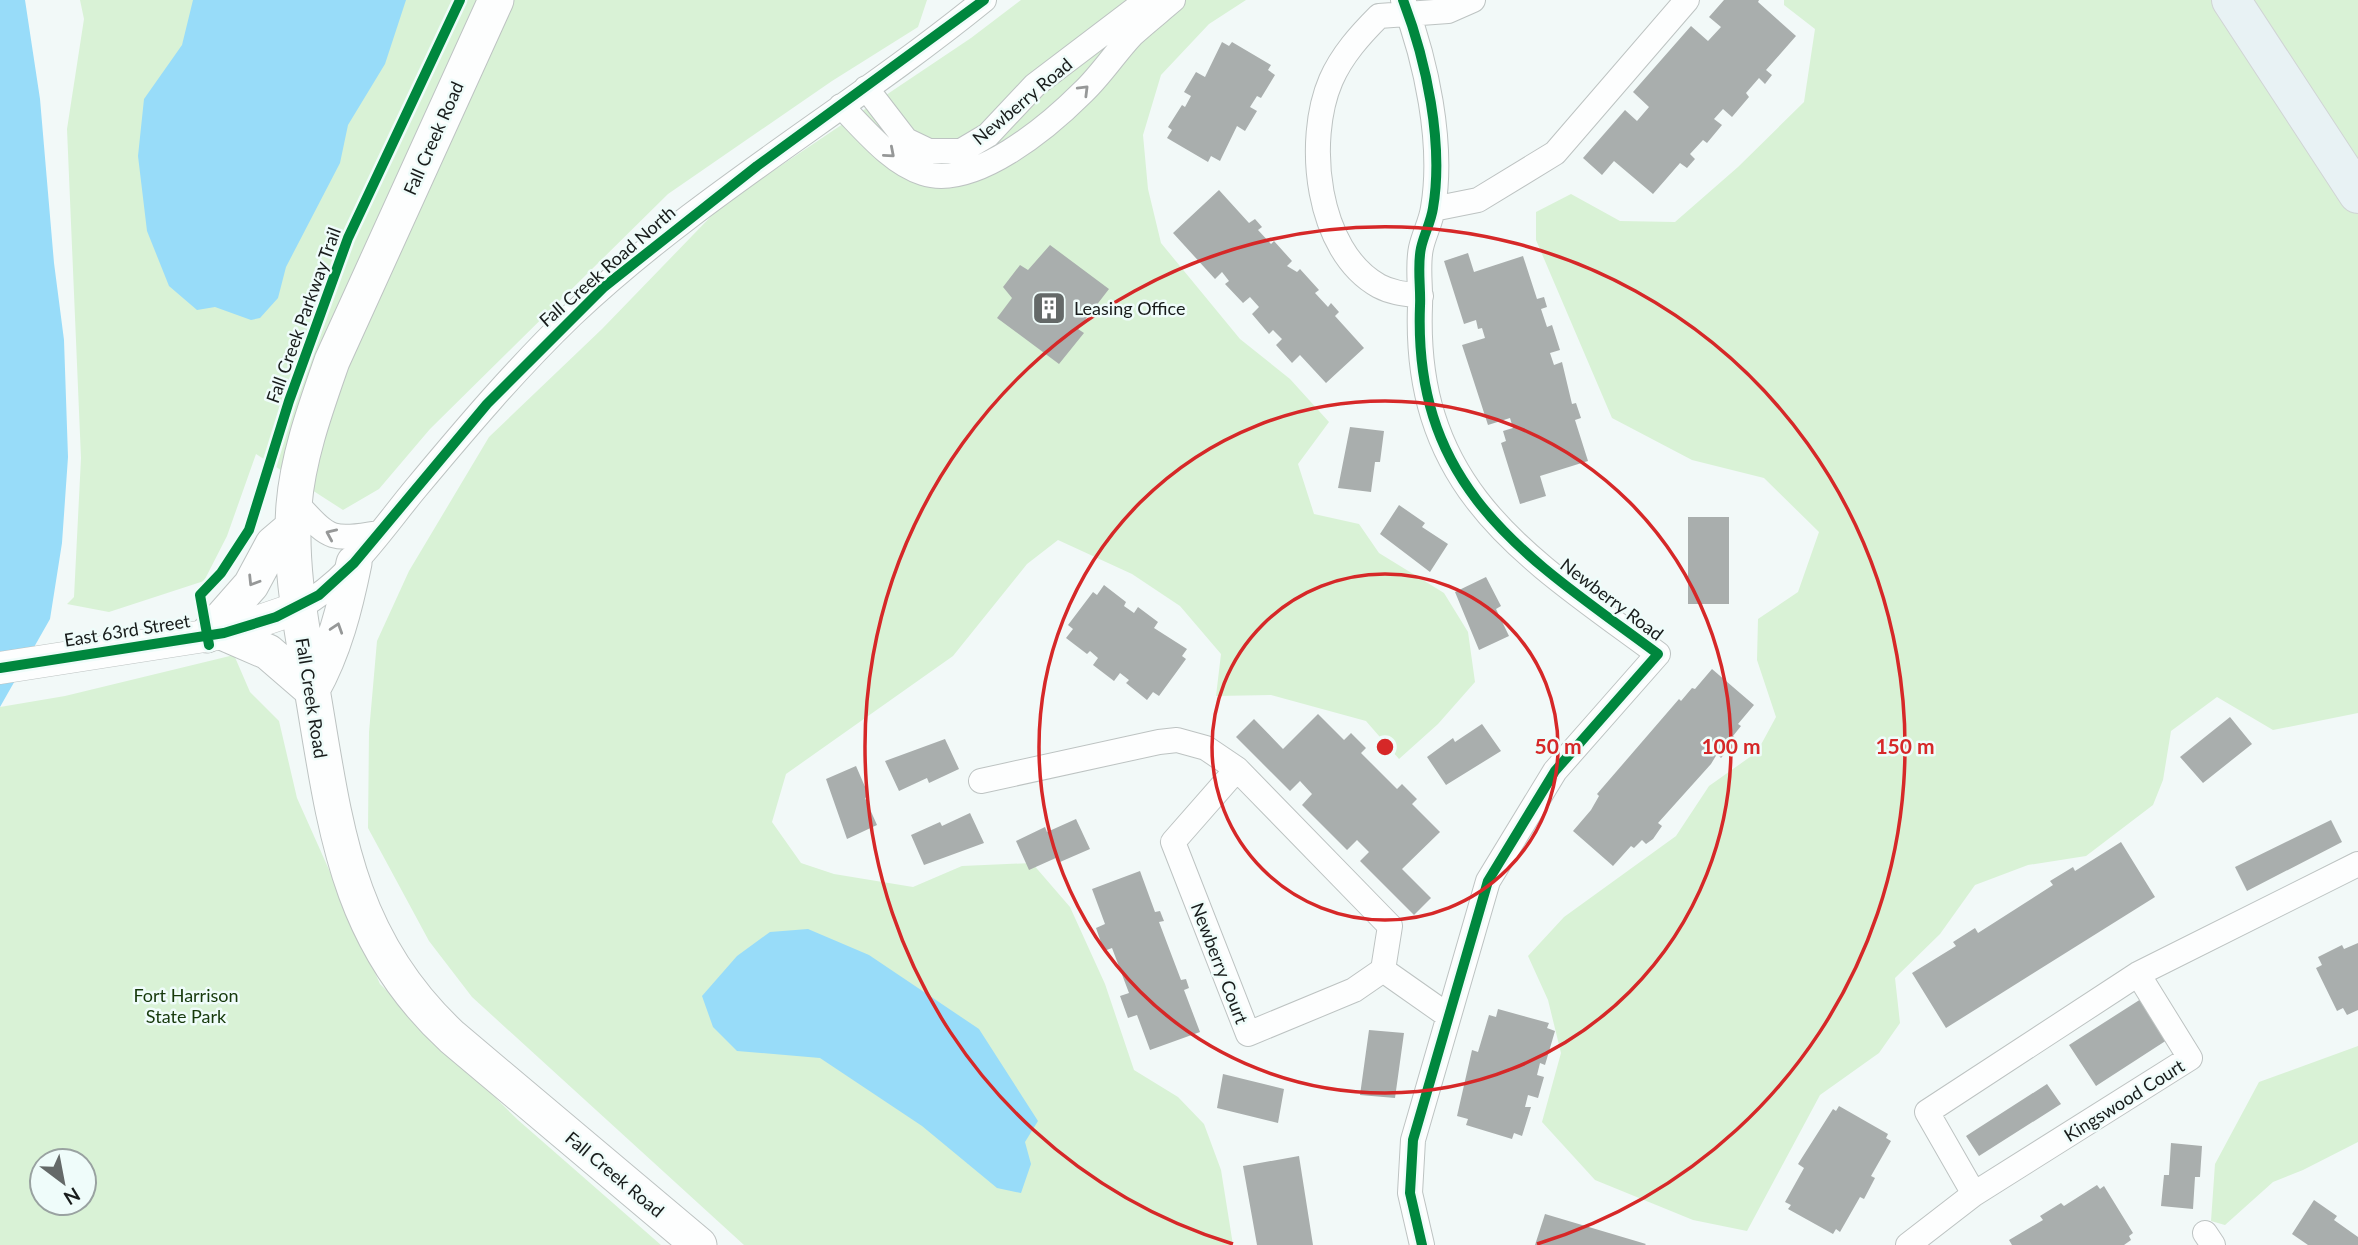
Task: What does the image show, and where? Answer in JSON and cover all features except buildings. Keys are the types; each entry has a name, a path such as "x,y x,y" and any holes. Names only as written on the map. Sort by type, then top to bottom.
{"main road":[{"name":"Fall Creek Road","path":"496,0 332,361 308,436 294,514 298,608 341,854 370,927 395,970 426,1010 452,1037 699,1245"},
{"path":"2231,0 2358,194"},
{"path":"294,514 273,544 251,585 216,634 268,652 312,690 325,667 347,599 354,563"}],"street":[{"name":"Fall Creek Road North","path":"298,608 319,595 354,563 487,404 573,315 674,229 984,0"},
{"name":"Newberry Road","path":"866,88 906,139 929,151 961,151 988,135 1035,85 1147,0"},
{"name":"Newberry Road","path":"841,106 899,160 923,173 952,177 982,167 1017,146 1083,92 1131,36 1173,0"},
{"path":"1421,296 1396,293 1378,285 1357,266 1328,216 1317,164 1320,120 1331,80 1353,42 1380,16 1406,8 1448,11 1473,0"},
{"path":"1433,209 1478,200 1555,153 1687,0"},
{"name":"Newberry Road","path":"1406,8 1430,100 1434,144 1433,209 1420,250 1420,349 1427,391 1444,442 1469,490 1495,524 1525,555 1658,654 1555,771 1488,881 1447,1014 1413,1140 1410,1193 1422,1245"},
{"path":"294,514 330,536 346,538 379,533"},
{"name":"East 63rd Street","path":"0,668 216,634 298,608"},
{"path":"981,781 1168,740 1206,748 1237,769 1390,926 1383,970 1447,1014"},
{"name":"Newberry Court","path":"1237,769 1174,842 1248,1034 1353,990 1383,970"},
{"path":"1974,1194 1927,1112 2138,974 2358,864"},
{"name":"Kingswood Court","path":"1908,1245 1974,1194 2190,1058 2138,974"}],"green space":[{"path":"80,0 927,0 918,27 832,81 668,194 430,429 379,489 343,510 256,454 227,536 204,581 109,612 67,604 74,597 81,458 67,129 84,19"},
{"path":"1021,0 1246,0 1209,24 1161,75 1143,135 1148,189 1161,243 1240,339 1290,379 1329,422 1298,464 1314,514 1359,524 1379,553 1444,593 1468,632 1475,682 1438,724 1399,759 1366,721 1271,695 1216,696 1221,654 1180,606 1132,574 1058,540 1027,564 953,656 786,774 772,822 801,863 834,874 913,887 962,866 1032,863 1070,907 1105,984 1134,1070 1178,1097 1204,1124 1221,1170 1233,1245 744,1245 472,997 429,941 368,828 369,732 377,641 409,571 489,437 602,329 722,205 971,38"},
{"path":"1784,0 2358,0 2358,713 2273,730 2217,697 2171,731 2163,780 2153,805 2086,856 2028,865 1975,885 1940,934 1895,978 1900,1023 1879,1053 1820,1095 1747,1231 1693,1220 1595,1180 1542,1122 1561,1053 1548,1000 1528,956 1564,917 1676,836 1709,786 1757,752 1776,717 1757,660 1758,619 1798,592 1819,532 1764,478 1692,460 1612,418 1536,240 1536,212 1571,194 1620,221 1675,222 1738,167 1804,102 1815,29 1784,5"},
{"name":"Fort Harrison State Park","path":"234,655 250,692 279,721 297,798 380,984 518,1120 661,1245 0,1245 0,707 65,696"},
{"path":"2358,1046 2358,1142 2273,1182 2225,1225 2211,1221 2215,1164 2259,1082"}],"water":[{"path":"0,0 25,0 40,99 54,263 64,340 68,457 62,543 50,619 0,707"},
{"path":"193,0 406,0 385,64 348,125 340,163 286,267 278,298 260,318 251,320 215,307 197,310 169,286 147,231 138,156 144,99 182,45"},
{"path":"808,929 869,955 979,1029 1038,1121 1025,1142 1031,1164 1021,1193 997,1188 922,1126 820,1058 737,1051 713,1027 702,996 737,956 770,932"}],"cycle path":[{"name":"Fall Creek Parkway Trail","path":"209,645 200,595 221,573 249,530 289,401 348,238 460,0"},
{"path":"0,668 224,633 276,617 319,595 354,563 487,404 604,287 757,166 984,0"},
{"path":"1403,0 1419,49 1434,129 1436,183 1432,213 1421,248 1419,270 1423,370 1436,425 1458,472 1487,513 1523,550 1565,585 1658,654 1555,771 1488,881 1413,1140 1410,1193 1422,1245"}],"place":[{"name":"Leasing Office","path":"1049,308"}]}
